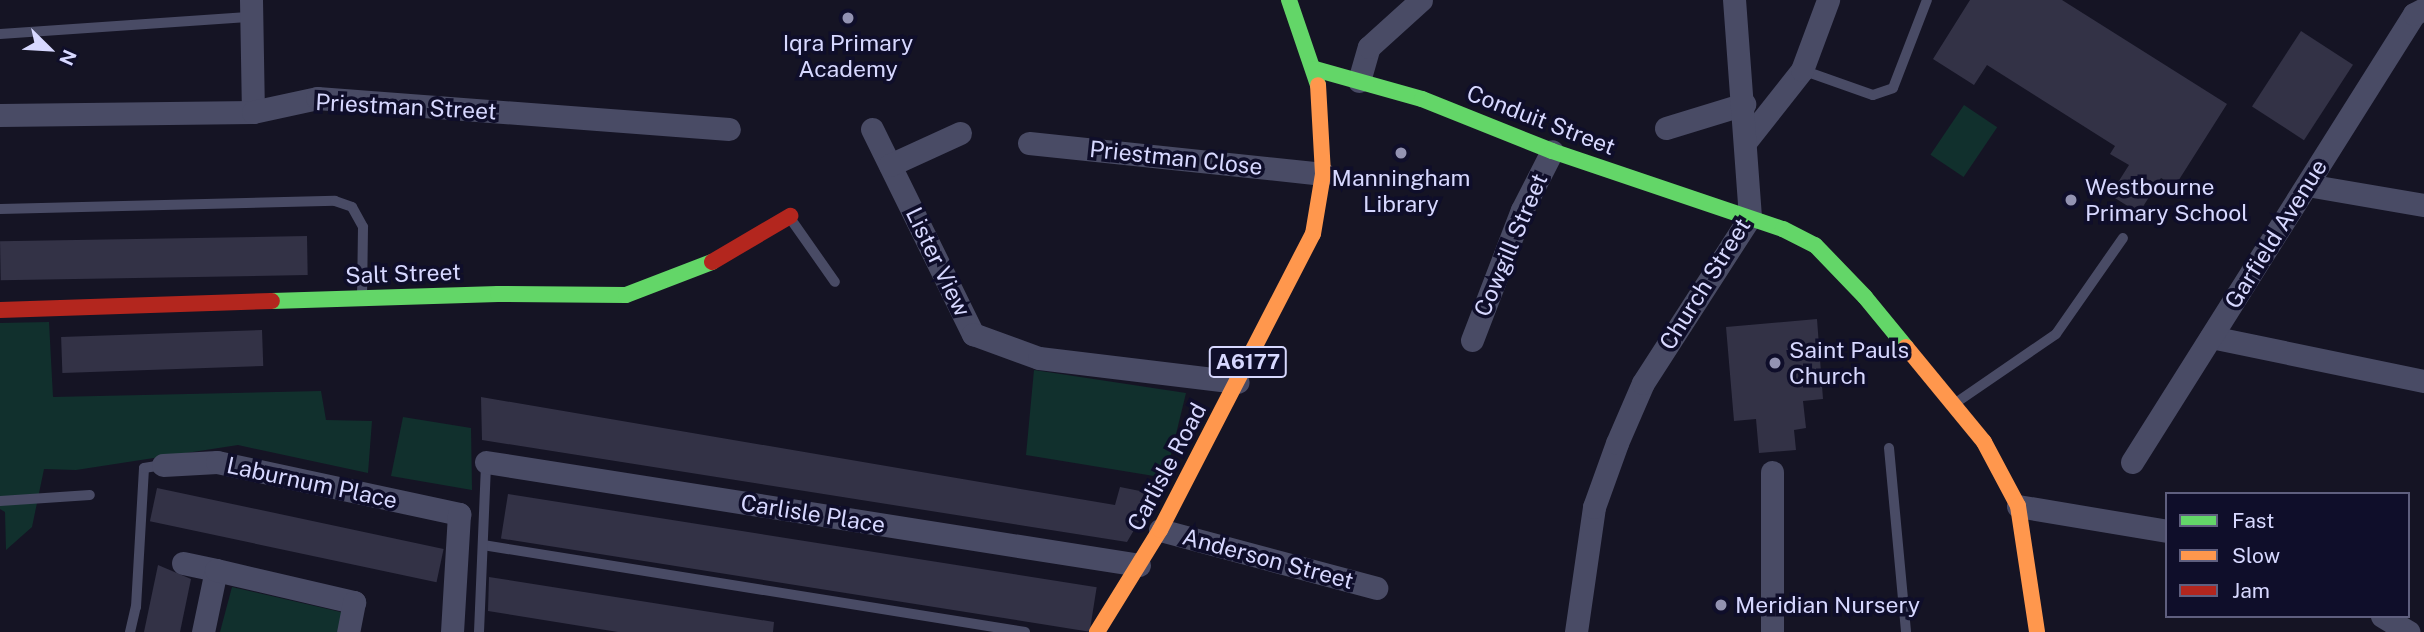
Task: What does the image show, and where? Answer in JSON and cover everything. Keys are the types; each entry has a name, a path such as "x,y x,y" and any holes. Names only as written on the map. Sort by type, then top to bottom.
{"street":[{"name":"Carlisle Road","path":"1097,632 1160,530 1313,234 1324,174 1323,126 1315,69 1289,0"},
{"path":"1359,82 1370,47 1422,0"},
{"name":"Church Street","path":"1576,632 1585,554 1594,507 1643,383 1750,217 1744,104 1734,0"},
{"path":"1746,141 1802,70 1828,0"},
{"path":"251,9 253,112"},
{"name":"Garfield Avenue","path":"2132,462 2414,14 2424,9"},
{"name":"Conduit Street","path":"1315,69 1422,99 1552,151 1750,217 1815,245 1833,262 1955,403 1976,430 2018,506"},
{"name":"Priestman Street","path":"0,115 253,112 317,98 729,129"},
{"path":"1666,128 1744,104"},
{"name":"Lister View","path":"872,129 974,334 1039,358 1238,382"},
{"path":"890,165 960,133"},
{"name":"Priestman Close","path":"1030,143 1324,174"},
{"name":"Cowgill Street","path":"1472,340 1522,210 1552,151"},
{"path":"2306,185 2424,205"},
{"name":"Salt Street","path":"0,310 498,294 626,295 708,265 790,216"},
{"path":"2211,337 2424,381"},
{"name":"Laburnum Place","path":"163,465 217,462 459,514 452,632"},
{"name":"Carlisle Place","path":"486,463 1139,565"},
{"path":"1772,472 1772,632"},
{"path":"2037,632 2018,506 2165,531"},
{"name":"Anderson Street","path":"1160,530 1376,588"},
{"path":"183,563 354,602 348,632"},
{"path":"203,632 216,570"},
{"path":"2385,618 2409,632"}],"lane":[{"path":"1802,70 1873,95 1893,88 1927,0"},
{"path":"0,34 251,9"},
{"path":"0,209 335,201 352,207 363,227 362,298"},
{"path":"790,216 835,282"},
{"path":"1955,403 2056,334 2123,238"},
{"path":"1889,448 1906,632"},
{"path":"479,632 486,463"},
{"path":"130,632 136,607 144,468 163,465"},
{"path":"0,501 90,495"},
{"path":"483,545 1025,632"}],"green space":[{"path":"1964,105 1997,127 1964,177 1930,155"},
{"path":"49,322 53,397 321,391 326,420 372,421 368,473 238,445 76,470 44,469 32,527 6,550 5,512 0,509 0,323"},
{"path":"1034,370 1186,393 1168,467 1160,477 1026,455"},
{"path":"403,417 471,428 472,490 391,476"},
{"path":"232,587 345,613 341,632 220,632"}],"building":[{"path":"1970,0 2062,0 2227,104 2175,186 2161,178 2139,213 2110,195 2129,165 2110,154 2115,146 1987,65 1974,85 1933,59"},
{"path":"2301,31 2353,65 2304,140 2252,106"},
{"path":"307,236 308,275 1,280 0,241"},
{"name":"Saint Pauls Church","path":"1817,319 1823,399 1803,401 1806,428 1794,430 1796,450 1759,453 1756,419 1734,421 1726,327"},
{"path":"262,330 263,366 62,373 61,337"},
{"path":"481,397 1115,505 1120,487 1155,494 1127,542 482,440"},
{"path":"157,488 444,549 437,582 150,521"},
{"path":"508,494 1097,587 1090,632 501,538"},
{"path":"158,565 191,579 180,632 144,632"},
{"path":"489,577 774,622 773,632 618,632 488,611"}],"traffic: fast":[{"path":"1289,0 1318,85"},
{"path":"1315,69 1422,99 1552,151 1783,229 1815,245 1865,297 1906,347"},
{"path":"272,301 498,294 626,295 712,262"}],"traffic: slow":[{"path":"1097,632 1160,530 1313,234 1323,174 1318,85"},
{"path":"1906,347 1984,442 2018,506 2037,632"}],"traffic: jam":[{"path":"712,262 790,216"},
{"path":"0,310 272,301"}],"place":[{"name":"Iqra Primary Academy","path":"848,18"},
{"name":"Manningham Library","path":"1401,153"},
{"name":"Westbourne Primary School","path":"2071,200"},
{"name":"Saint Pauls Church","path":"1775,363"},
{"name":"Meridian Nursery","path":"1721,605"}]}
